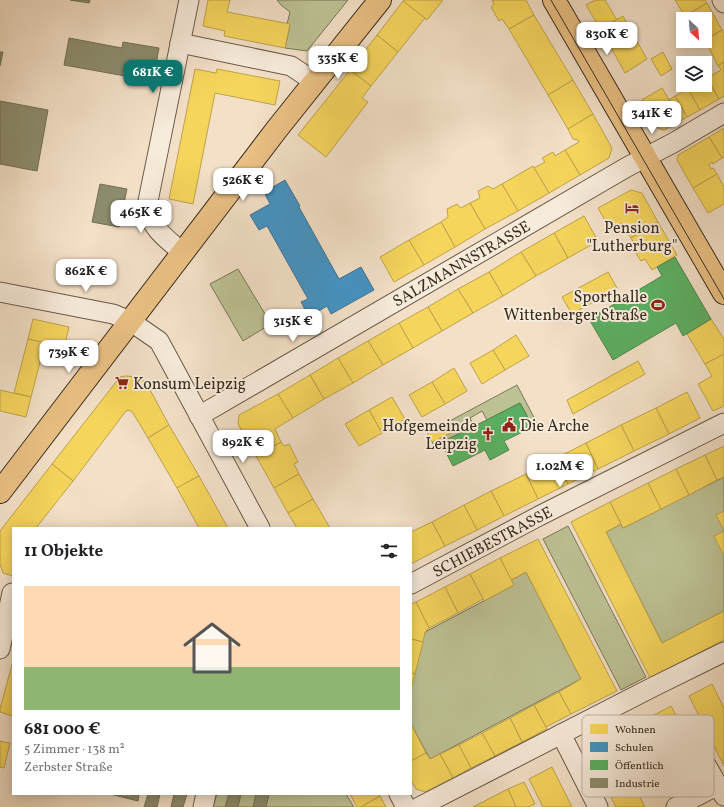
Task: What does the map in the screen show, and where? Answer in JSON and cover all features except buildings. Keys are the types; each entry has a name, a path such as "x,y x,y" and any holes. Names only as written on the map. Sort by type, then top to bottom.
{"main road":[{"path":"0,492 130,321 380,0"},
{"path":"554,0 724,293"}],"street":[{"path":"183,253 157,230 148,216 146,206 189,0"},
{"path":"180,43 291,66 315,82"},
{"name":"SALZMANNSTRASSE","path":"199,416 724,113"},
{"path":"0,292 113,314 130,321 159,341 259,527"},
{"name":"SCHIEBESTRASSE","path":"412,583 539,516 724,423"},
{"path":"0,589 12,593"},
{"path":"0,649 12,597"},
{"path":"598,715 653,687 722,658"},
{"path":"419,807 582,723"},
{"path":"561,734 582,775"},
{"path":"714,779 721,791"},
{"path":"203,807 206,795"},
{"path":"400,795 406,807"},
{"path":"593,797 598,807"},
{"path":"676,807 704,797"}],"green space":[{"path":"277,0 348,0 307,51 285,48 290,25 287,24 290,12"},
{"path":"238,269 271,324 243,341 210,284"},
{"path":"517,385 538,425 533,427 520,403 487,420 482,411 470,418 474,426 434,446 432,442 451,433 446,423"},
{"path":"724,477 724,611 662,643 606,532 621,524 623,528"},
{"path":"568,526 646,677 621,690 543,539"},
{"path":"526,572 581,679 430,759 412,726 412,682 425,632 514,585 511,580"},
{"path":"217,795 347,795 354,807 213,807"}],"tram line":[{"path":"551,0 724,299"}],"place":[{"name":"Pension \"Lutherburg\"","path":"632,208"},
{"name":"Sporthalle Wittenberger Straße","path":"658,305"},
{"name":"Konsum Leipzig","path":"122,383"},
{"name":"Die Arche","path":"509,425"},
{"name":"Hofgemeinde Leipzig","path":"488,434"}]}
